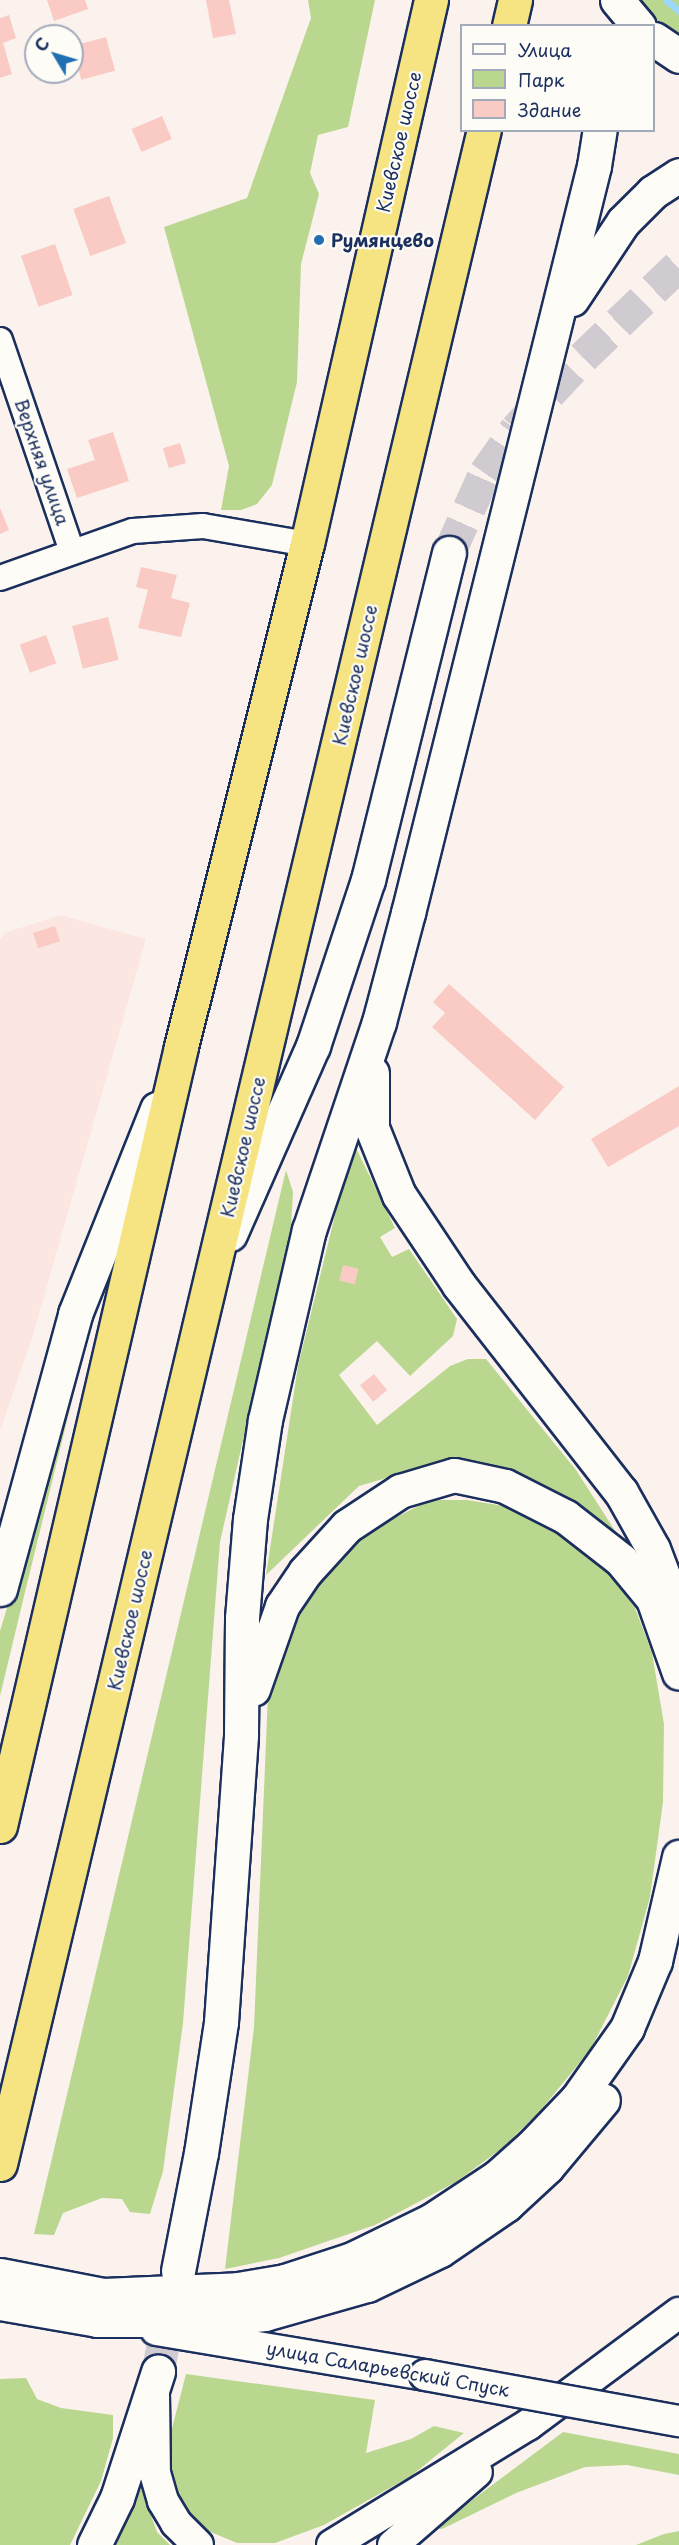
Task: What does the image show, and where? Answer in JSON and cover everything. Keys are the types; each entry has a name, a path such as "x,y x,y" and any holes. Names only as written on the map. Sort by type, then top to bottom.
{"highway":[{"name":"Киевское шоссе","path":"0,1826 181,1047 308,544 431,0"},
{"path":"509,24 515,0"},
{"name":"Киевское шоссе","path":"0,2164 484,132"}],"main road":[{"path":"603,0 605,24"},
{"path":"617,0 637,24"},
{"path":"655,40 679,56"},
{"path":"178,2271 201,2153 221,2022 241,1735 242,1618 250,1519 265,1420 309,1230 379,1022 551,340 600,132"},
{"path":"551,340 602,248 653,192 679,175"},
{"path":"213,1272 313,1046 368,880 449,554"},
{"path":"379,1022 370,1083 372,1128 399,1196 459,1285 616,1485 652,1549 679,1617"},
{"path":"0,1588 7,1552 75,1314 181,1047"},
{"path":"241,1735 263,1652 282,1606 305,1572 347,1526 400,1491 454,1474 505,1486 536,1501 566,1517 621,1560 653,1599 679,1673"},
{"path":"0,2274 100,2307 285,2281 394,2241 497,2177 577,2098 627,2028 655,1960 679,1857"},
{"path":"0,2303 100,2307 207,2320 288,2309 398,2272 469,2232 528,2186 603,2099 651,2021 679,1950"},
{"path":"94,2545 117,2498 156,2380"}],"street":[{"name":"Верхняя улица","path":"0,340 72,550"},
{"path":"0,578 72,550 133,531 203,526 308,544"},
{"name":"улица Саларьевский Спуск","path":"100,2307 425,2375 679,2421"},
{"path":"393,2545 528,2425 679,2313"},
{"path":"156,2380 155,2473 163,2501 176,2523 198,2545"},
{"path":"332,2545 528,2425"}],"shaded area":[{"path":"61,915 146,939 33,1335 0,1431 0,939 7,932"}],"green space":[{"path":"308,0 375,0 348,127 318,135 310,173 319,194 301,264 297,382 272,485 257,504 241,510 221,510 229,466 164,227 247,198 311,18"},
{"path":"638,0 679,0 679,37 660,23"},
{"path":"353,1142 395,1228 380,1237 392,1257 409,1249 457,1319 453,1336 410,1376 377,1341 339,1375 377,1425 450,1366 468,1359 486,1359 576,1470 619,1537 578,1504 517,1472 458,1457 359,1486 266,1575 298,1366"},
{"path":"286,1170 293,1192 291,1228 220,1542 183,2023 163,2171 150,2214 130,2212 122,2199 102,2198 63,2213 54,2235 34,2234"},
{"path":"81,1364 25,1592 0,1696 0,1631"},
{"path":"430,1500 467,1500 517,1508 570,1535 596,1556 635,1608 652,1653 664,1724 663,1802 650,1897 628,1976 590,2050 540,2111 505,2146 456,2182 375,2225 279,2258 225,2269 254,2027 269,1671 289,1623 337,1557 385,1523"},
{"path":"186,2374 375,2400 366,2453 411,2439 434,2426 464,2433 411,2476 324,2525 275,2543 237,2543 201,2528 179,2505 167,2473 168,2444"},
{"path":"26,2378 37,2399 61,2408 113,2415 113,2438 101,2481 70,2545 0,2545 0,2379"},
{"path":"563,2432 679,2454 679,2475 627,2465 585,2467 516,2493 442,2529 435,2528"},
{"path":"141,2488 157,2532 170,2545 115,2545"},
{"path":"679,2531 679,2545 636,2545 664,2534"}],"building":[{"path":"47,0 85,0 88,9 54,21"},
{"path":"206,0 229,0 236,34 213,38"},
{"path":"9,15 16,38 3,43 12,74 0,78 0,18"},
{"path":"106,37 115,71 84,79 84,43"},
{"path":"162,116 172,139 141,152 132,129"},
{"path":"109,196 126,243 90,256 73,209"},
{"path":"55,244 73,295 39,307 21,256"},
{"path":"113,432 129,481 77,498 67,469 95,460 88,440"},
{"path":"180,443 186,463 169,468 163,448"},
{"path":"0,508 9,530 0,534"},
{"path":"141,567 177,575 171,598 190,603 181,637 138,628 148,590 136,587"},
{"path":"108,617 119,660 83,669 72,626"},
{"path":"46,635 56,663 30,673 20,645"},
{"path":"55,926 60,941 38,948 33,933"},
{"path":"449,984 564,1087 535,1120 432,1027 445,1013 433,1002"},
{"path":"679,1086 679,1126 608,1167 591,1139"},
{"path":"343,1265 359,1269 355,1284 339,1281"},
{"path":"374,1374 387,1390 373,1402 360,1385"}],"waterway":[{"path":"666,0 679,11"}],"tunnel":[{"path":"449,553 485,473 516,429 583,357 679,265"},
{"path":"158,2372 171,2303"}],"place":[{"name":"Румянцево","path":"319,240"}]}
